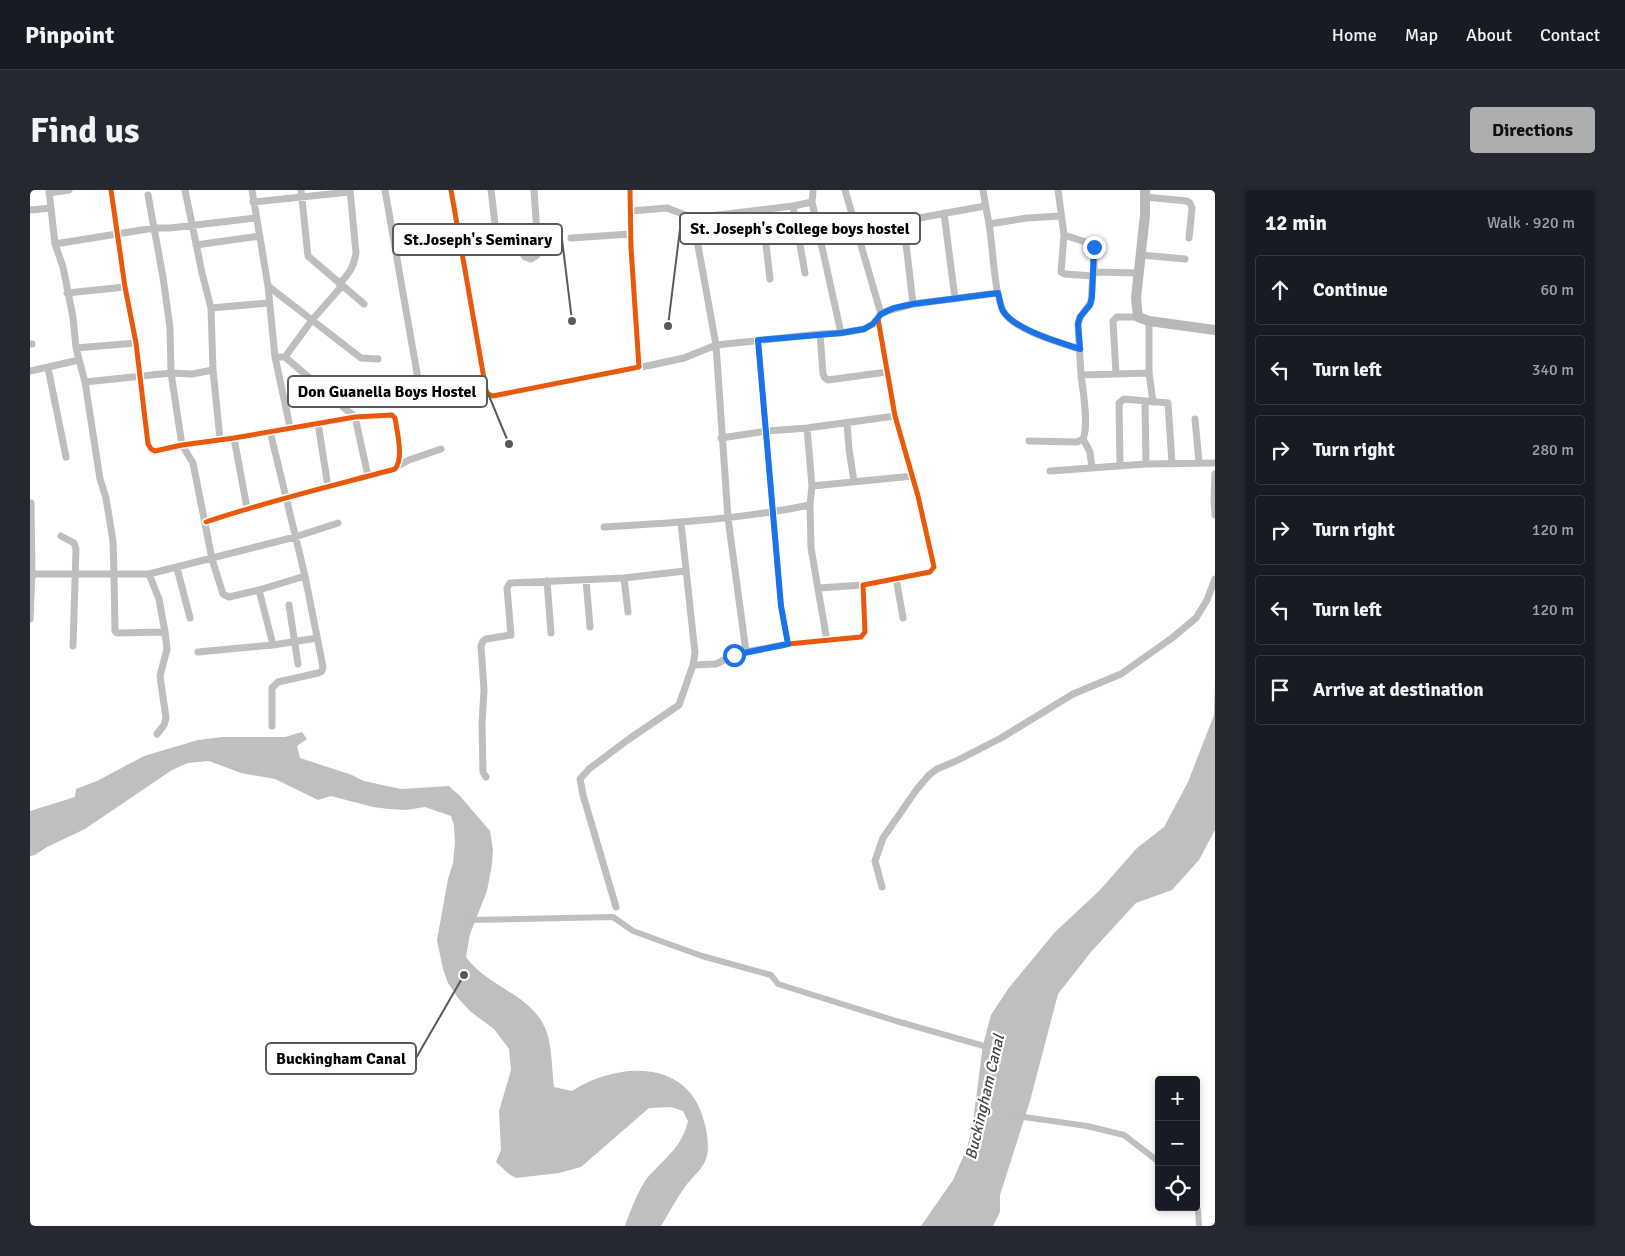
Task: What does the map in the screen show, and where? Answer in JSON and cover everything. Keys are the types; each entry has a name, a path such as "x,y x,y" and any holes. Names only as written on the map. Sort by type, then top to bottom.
{"street":[{"path":"69,190 49,191 55,244 63,266 73,317 76,348 85,382 100,479 106,498 113,541 115,631 117,633 165,632"},
{"path":"111,190 125,287 136,343 148,444 151,449 156,451 356,416 392,415 395,418 399,440 398,466"},
{"path":"185,190 211,308 213,370 220,439"},
{"path":"252,190 268,286 275,357 290,427"},
{"path":"385,190 418,379"},
{"path":"451,190 486,390 488,394 493,396 684,358 716,346 758,340 841,333 869,327 894,308 913,304 999,296"},
{"path":"491,190 496,232"},
{"path":"521,251 525,257 532,259 537,255 534,190"},
{"path":"630,190 639,367"},
{"path":"819,588 862,585 930,572 934,567 913,476 895,416 880,317 845,190"},
{"path":"983,190 1002,310 1013,322 1048,339 1080,349"},
{"path":"1058,190 1064,235 1061,272 1065,274 1140,273"},
{"path":"254,202 301,193 350,191 356,253 355,262 352,269 285,357"},
{"path":"815,191 812,202 841,333"},
{"path":"301,193 308,256 364,304"},
{"path":"1138,317 1136,298 1140,273 1145,194 1190,203 1192,208 1189,238"},
{"path":"148,195 170,328 171,373 182,445 193,463 212,559 223,594 229,597 305,576"},
{"path":"631,211 667,208 692,218 812,202"},
{"path":"793,206 805,273"},
{"path":"913,304 904,226 908,220 985,206"},
{"path":"30,210 51,208"},
{"path":"762,210 770,279"},
{"path":"944,213 956,299"},
{"path":"989,224 1027,218 1061,216"},
{"path":"55,244 154,228 192,226 256,218"},
{"path":"692,218 716,346 728,518 746,652"},
{"path":"571,238 631,234"},
{"path":"1029,441 1078,442 1083,439 1085,432 1078,324 1080,317 1091,302 1094,247 1092,244 1064,235"},
{"path":"196,245 260,236"},
{"path":"1141,254 1185,259"},
{"path":"268,286 361,358 378,359"},
{"path":"67,293 125,287"},
{"path":"211,308 269,303"},
{"path":"1116,374 1113,321 1117,317 1138,317 1149,321 1215,330"},
{"path":"1146,464 1149,402 1149,321"},
{"path":"820,334 822,374 828,380 887,372"},
{"path":"758,340 781,606 788,644"},
{"path":"76,348 136,343"},
{"path":"275,357 285,357 356,416 368,476"},
{"path":"30,372 79,360"},
{"path":"48,368 66,457"},
{"path":"85,382 171,373 192,374 213,370"},
{"path":"1081,375 1149,373"},
{"path":"1120,465 1119,403 1124,399 1166,402 1169,406 1172,463"},
{"path":"721,438 895,416"},
{"path":"1195,419 1199,462"},
{"path":"318,423 328,487"},
{"path":"847,423 854,482"},
{"path":"807,428 812,486 810,505 811,548 827,640"},
{"path":"270,431 305,576 322,667 322,671 274,684 272,688 272,726"},
{"path":"234,438 247,508"},
{"path":"1083,439 1090,452 1092,468"},
{"path":"206,522 247,508 395,469 409,460 441,449"},
{"path":"1050,471 1120,465 1215,463"},
{"path":"1215,474 1215,515"},
{"path":"812,486 913,476"},
{"path":"30,619 31,503"},
{"path":"604,527 728,518 773,513 810,505"},
{"path":"616,907 580,779 589,769 629,739 679,705 694,665 695,653 681,522"},
{"path":"31,574 149,574 295,537 338,523"},
{"path":"61,536 75,545 73,646"},
{"path":"177,568 190,618"},
{"path":"486,776 483,772 482,724 484,690 482,643 486,639 511,636 507,588 510,583 624,578 685,571"},
{"path":"149,574 158,599 167,649 160,676 166,718 164,725 157,734"},
{"path":"624,578 628,612"},
{"path":"896,578 902,618"},
{"path":"882,887 875,861 883,838 929,775 1001,738 1073,694 1121,674 1172,638 1196,618 1207,600 1215,579"},
{"path":"586,580 590,627"},
{"path":"547,581 551,633"},
{"path":"694,665 716,664 736,654 788,644 861,637 864,635 862,585"},
{"path":"259,590 273,645"},
{"path":"289,605 298,664"},
{"path":"198,652 273,645 317,638"}],"water":[{"name":"Buckingham Canal","path":"1215,678 1215,830 1199,860 1172,890 1136,903 1091,952 1058,994 1030,1101 1000,1195 1000,1212 993,1226 921,1226 953,1180 967,1148 972,1129 983,1045 991,1015 1008,989 1055,932 1099,891 1137,848 1164,827 1188,782 1214,715"},
{"path":"302,732 307,739 297,746 300,758 352,775 364,781 401,789 449,786 490,831 493,849 487,891 470,934 466,957 487,977 523,1001 542,1022 548,1036 554,1087 572,1091 590,1081 609,1075 629,1071 649,1072 667,1076 683,1086 696,1100 706,1130 708,1145 706,1159 682,1192 661,1226 625,1226 635,1200 648,1177 672,1152 682,1138 688,1121 683,1111 671,1107 649,1108 581,1167 559,1173 516,1178 496,1162 501,1150 499,1111 511,1070 509,1049 494,1029 471,1012 458,998 448,983 437,940 448,879 453,863 455,842 454,825 451,816 425,807 406,810 389,809 373,807 331,796 318,800 275,779 241,773 209,761 188,763 172,770 85,829 30,856 30,811 75,797 76,789 97,781 144,756 198,740 222,737 285,737"}],"waterway":[{"path":"468,920 613,917 633,931 702,956 771,975 778,984 991,1048"},
{"path":"1017,1116 1087,1126 1124,1135 1155,1159"},
{"path":"1198,1211 1199,1226"}],"cycle path":[{"path":"111,190 125,287 136,343 148,444 151,449 155,451 355,417 392,415 395,418 399,452 398,464 395,469 276,500 206,522"},
{"path":"451,190 486,390 488,394 493,396 639,367 631,248 630,190"},
{"path":"758,340 781,606 788,644 861,637 865,632 863,585 930,572 934,567 918,496 895,416 878,319"}],"place":[{"name":"St.Joseph's Seminary","path":"572,321"},
{"name":"St. Joseph's College boys hostel","path":"668,326"},
{"name":"Don Guanella Boys Hostel","path":"509,444"},
{"name":"Buckingham Canal","path":"464,975"}],"route":[{"path":"734,655 788,644 781,606 758,340 841,333 864,329 873,324 881,314 894,308 998,293 1002,310 1013,322 1048,339 1080,349 1078,324 1082,312 1091,302 1094,247"}]}
